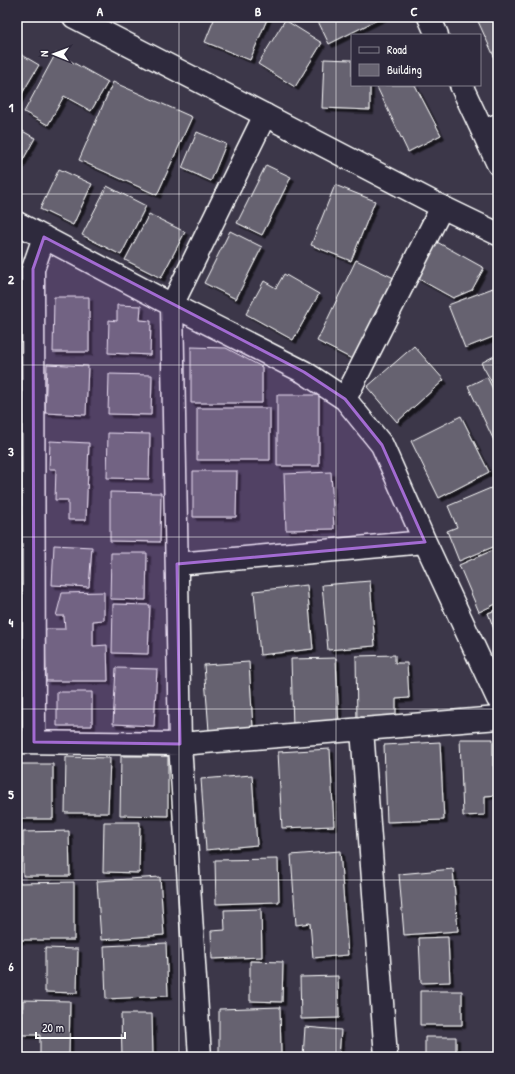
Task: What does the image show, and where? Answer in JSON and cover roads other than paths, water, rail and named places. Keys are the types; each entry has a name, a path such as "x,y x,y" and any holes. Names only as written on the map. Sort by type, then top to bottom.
{"street":[{"path":"74,17 442,207 498,234"},
{"path":"429,17 437,34"},
{"path":"462,86 490,128 498,164"},
{"path":"200,1057 180,744 172,305 265,115"},
{"path":"345,399 442,207"},
{"path":"17,224 304,372 345,399 382,445 498,699"},
{"path":"44,237 33,269 25,742 180,744 498,718"},
{"path":"177,564 425,542"},
{"path":"362,729 386,1057"}]}
